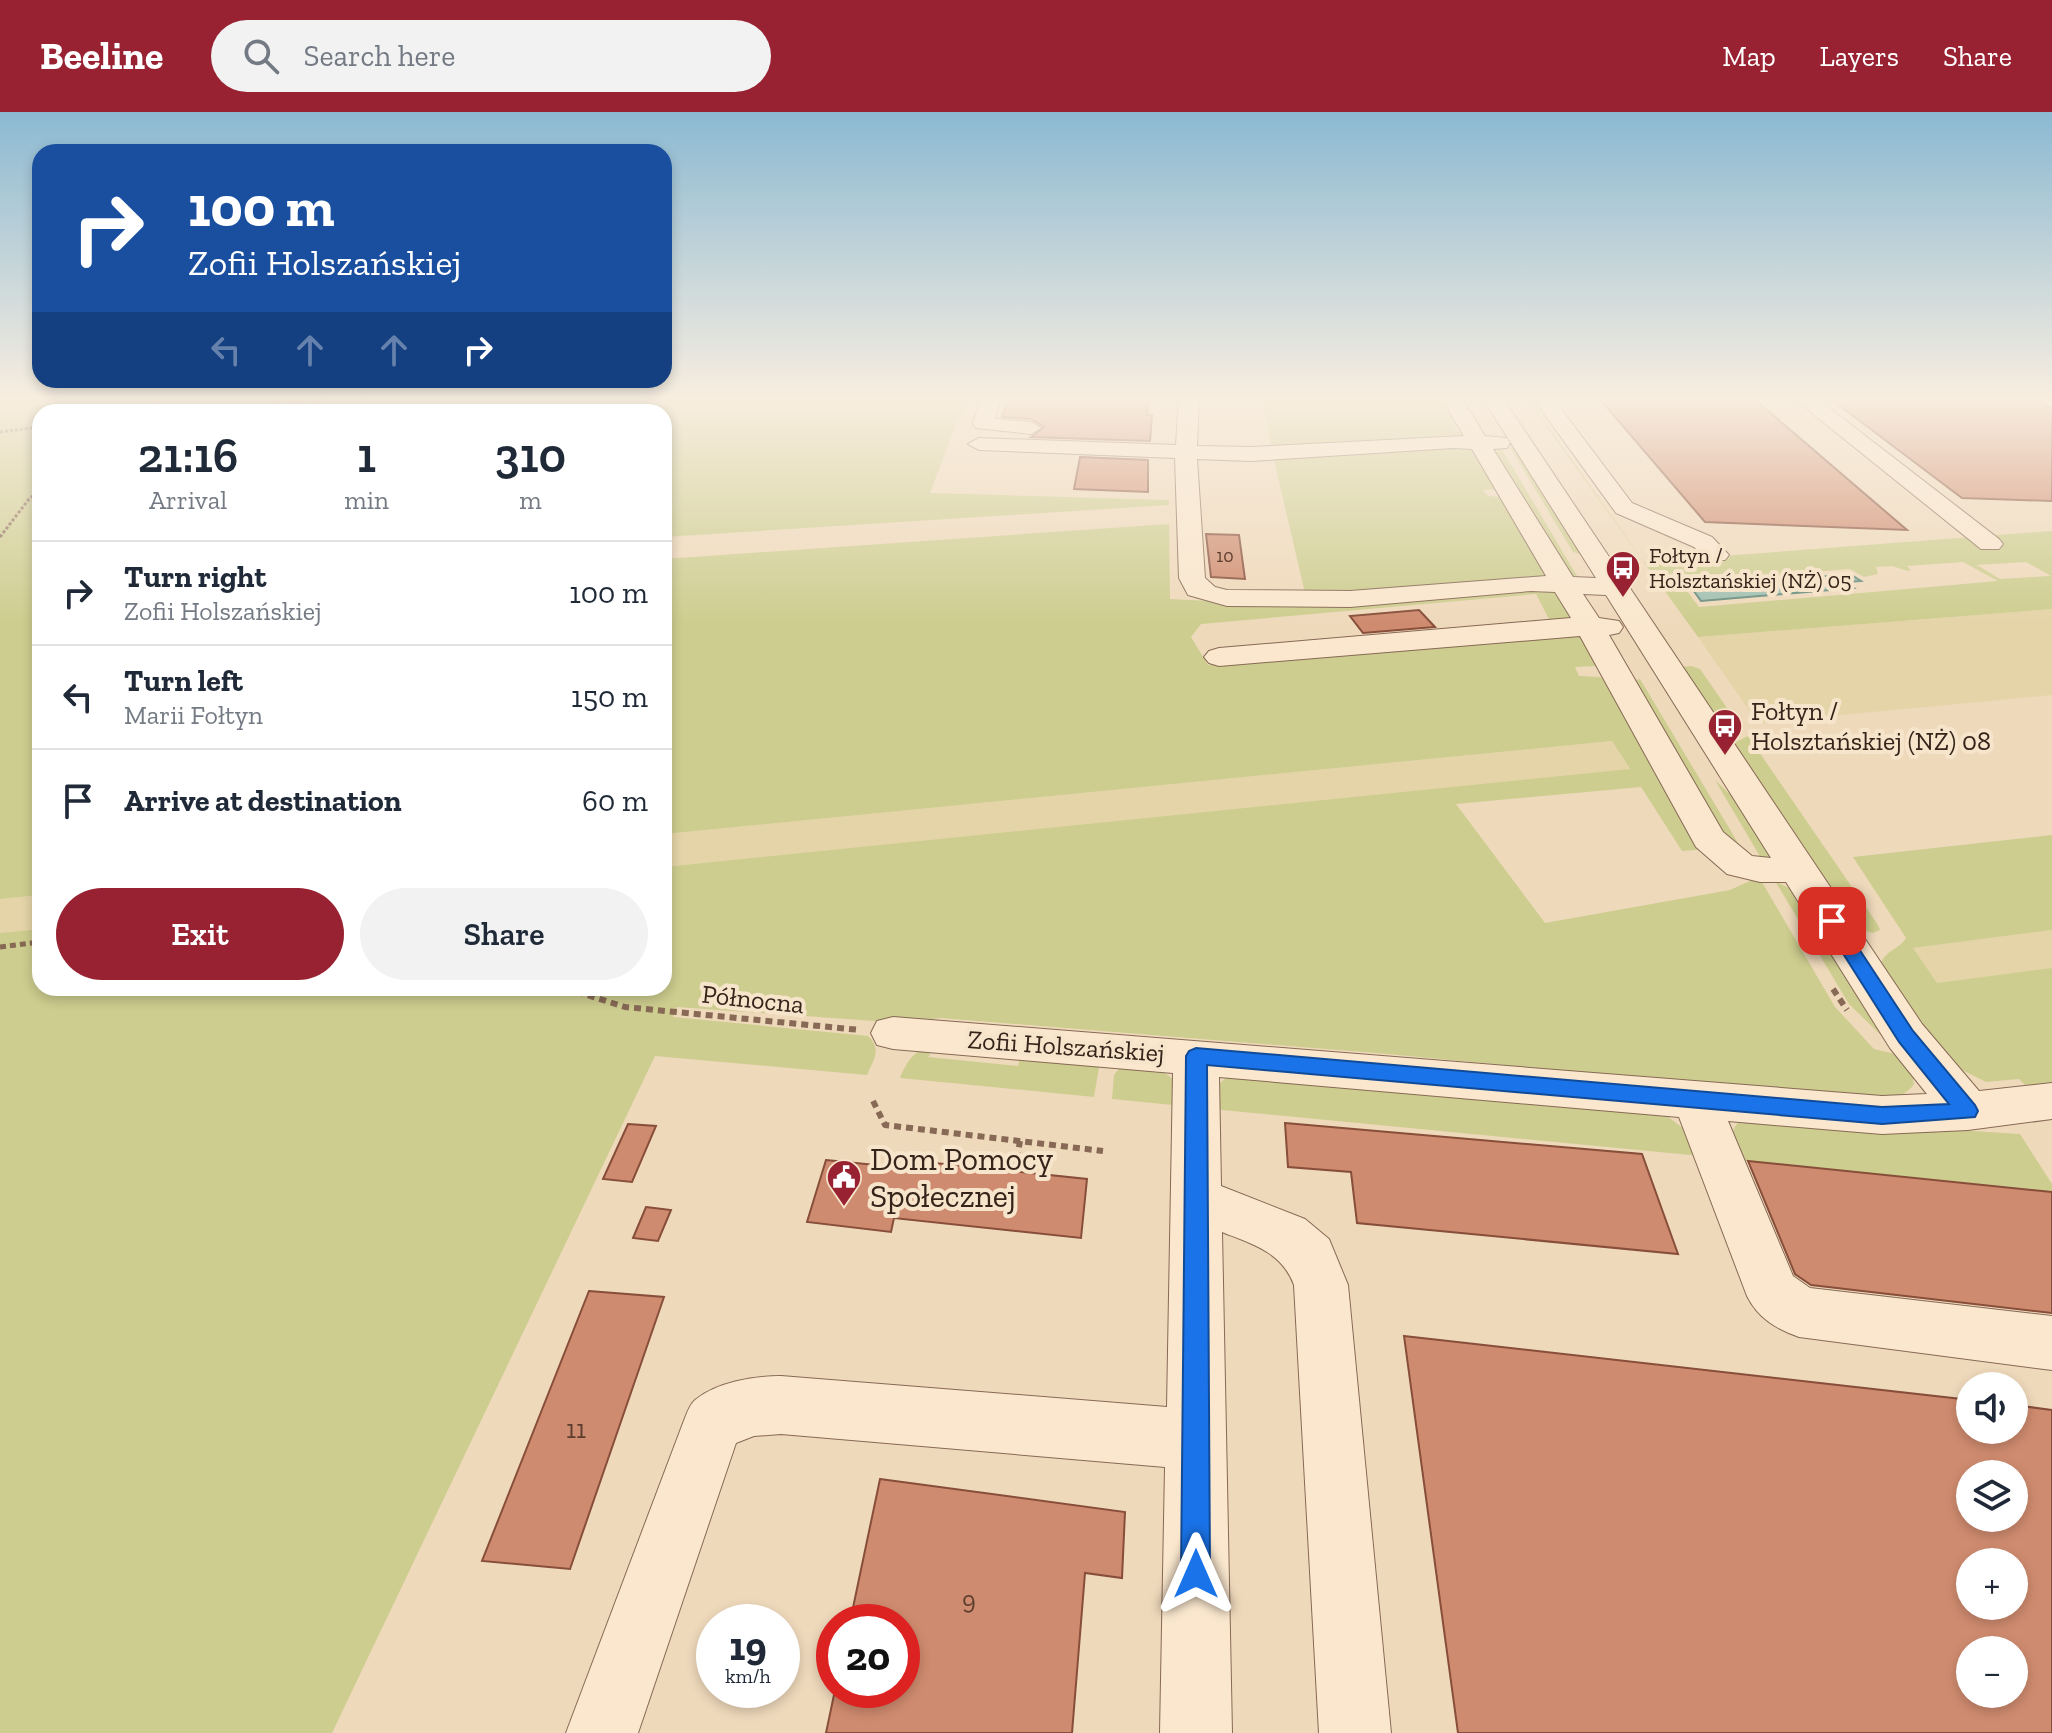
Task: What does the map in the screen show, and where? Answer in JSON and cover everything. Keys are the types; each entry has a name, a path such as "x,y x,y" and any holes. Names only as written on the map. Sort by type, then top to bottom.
{"street":[{"path":"1188,473 1192,578 1198,589 1207,594 1227,598 1350,599 1531,583 1615,587"},
{"path":"1506,473 1564,584 1709,839 1740,866 1799,870"},
{"path":"1541,473 1906,1036 1968,1111"},
{"path":"1598,473 1623,506 1703,542 1716,555"},
{"path":"1899,473 1990,544"},
{"path":"1219,657 1552,627 1643,629"},
{"name":"Zofii Holszańskiej","path":"893,1033 1882,1115 1968,1111 2052,1101"},
{"path":"1196,1056 1196,1733"},
{"path":"1696,1099 1766,1279 1786,1305 1799,1312 2052,1343"},
{"path":"1195,1198 1287,1235 1310,1256 1321,1285 1355,1733"},
{"path":"602,1733 713,1423 727,1414 763,1405 781,1405 1196,1440"}],"path":[{"path":"0,537 32,497"},
{"path":"0,947 32,943"},
{"name":"Północna","path":"590,996 625,1007 893,1033"},
{"path":"873,1101 885,1125 1103,1151"},
{"path":"1015,1171 1020,1141"}],"shaded area":[{"path":"1850,574 1861,581 1846,582 1854,588 1701,601 1691,587"},
{"path":"2052,609 2052,695 1758,723 1698,637"},
{"path":"1612,741 1630,770 672,866 672,833"},
{"path":"32,896 32,930 0,933 0,899"},
{"path":"2052,930 2052,968 1937,983 1913,948"}],"green space":[{"path":"0,473 32,473 32,896 0,899"},
{"path":"672,473 938,473 930,493 1169,500 1169,505 672,536"},
{"path":"1277,473 1490,473 1498,489 1483,490 1488,496 1501,497 1553,577 1355,595 1305,593"},
{"path":"1505,473 1516,473 1580,581 1571,577"},
{"path":"1525,473 1531,473 1584,555 1573,552"},
{"path":"1580,473 1644,562 2052,531 2052,609 1698,637","holes":["1963,562 1998,581 1699,607 1681,583 1850,569 1864,577 1878,574 1876,567 1892,566 1908,571 1911,570 1907,566","2026,562 2051,576 2000,579 1977,565"]},
{"path":"1169,524 1170,599 1307,606 1533,587 1559,592 1575,619 1551,623 1536,594 1201,624 1191,637 1208,665 1579,634 1597,666 1575,667 1579,676 1599,677 1611,682 1707,849 1682,851 1641,787 1456,804 1545,923 1730,890 1759,877 1835,1007 1874,1049 1899,1055 1912,1074 1914,1084 1900,1095 1870,1099 1376,1053 940,1018 903,1023 677,1007 673,1017 868,1036 876,1050 867,1075 655,1056 332,1733 0,1733 0,933 32,930 32,996 672,996 672,866 1630,769 1612,741 672,833 672,558"},
{"path":"1683,667 1700,669 1738,724 1719,720"},
{"path":"1640,679 1750,863 1736,855 1632,681"},
{"path":"1748,736 1880,930 1873,933 1859,929 1734,743"},
{"path":"1715,780 1743,807 1773,853 1772,861 1765,865"},
{"path":"2052,835 2052,930 1913,948 1937,983 2052,968 2052,1082 2026,1086 2019,1079 1986,1082 1956,1067 1931,1046 1881,963 1906,938 1853,857"},
{"path":"1775,881 1795,891 1888,1042 1849,1004"},
{"path":"937,1044 928,1057 1018,1066 1022,1048 1101,1055 1094,1097 900,1078 913,1056"},
{"path":"1129,1057 1157,1068 1172,1079 1178,1086 1183,1106 1112,1099 1114,1075"},
{"path":"1233,1073 1659,1110 1688,1132 1701,1156 1212,1109 1217,1088"},
{"path":"1746,1117 2020,1134 2052,1184 2052,1192 1735,1160 1734,1130"}],"building":[{"path":"1077,473 1148,473 1148,492 1074,489"},
{"path":"1663,473 1840,473 1907,530 1705,522"},
{"path":"1928,473 2052,473 2052,501 1962,498"},
{"path":"1206,534 1239,535 1245,579 1211,577"},
{"path":"1419,610 1435,627 1363,633 1350,616"},
{"path":"1285,1123 1642,1154 1678,1254 1357,1223 1351,1172 1288,1167"},
{"path":"628,1124 656,1126 632,1182 603,1179"},
{"path":"826,1160 905,1168 907,1160 1087,1179 1081,1238 894,1218 891,1232 807,1222"},
{"path":"1748,1161 2052,1192 2052,1313 1811,1285 1795,1274"},
{"path":"646,1207 671,1210 658,1241 633,1238"},
{"path":"589,1291 664,1297 570,1569 482,1561"},
{"path":"1404,1336 1956,1398 1956,1444 2028,1444 2028,1407 2052,1410 2052,1733 1458,1733"},
{"path":"880,1479 1125,1512 1122,1578 1085,1573 1072,1733 826,1733 831,1708 920,1708 920,1604 854,1604"}],"place":[{"name":"Fołtyn / Holsztańskiej (NŻ) 05","path":"1623,599"},
{"name":"Fołtyn / Holsztańskiej (NŻ) 08","path":"1725,757"},
{"name":"Dom Pomocy Społecznej","path":"844,1208"}],"route":[{"path":"1196,1574 1196,1056 1882,1115 1968,1111 1906,1036 1832,921"}]}
